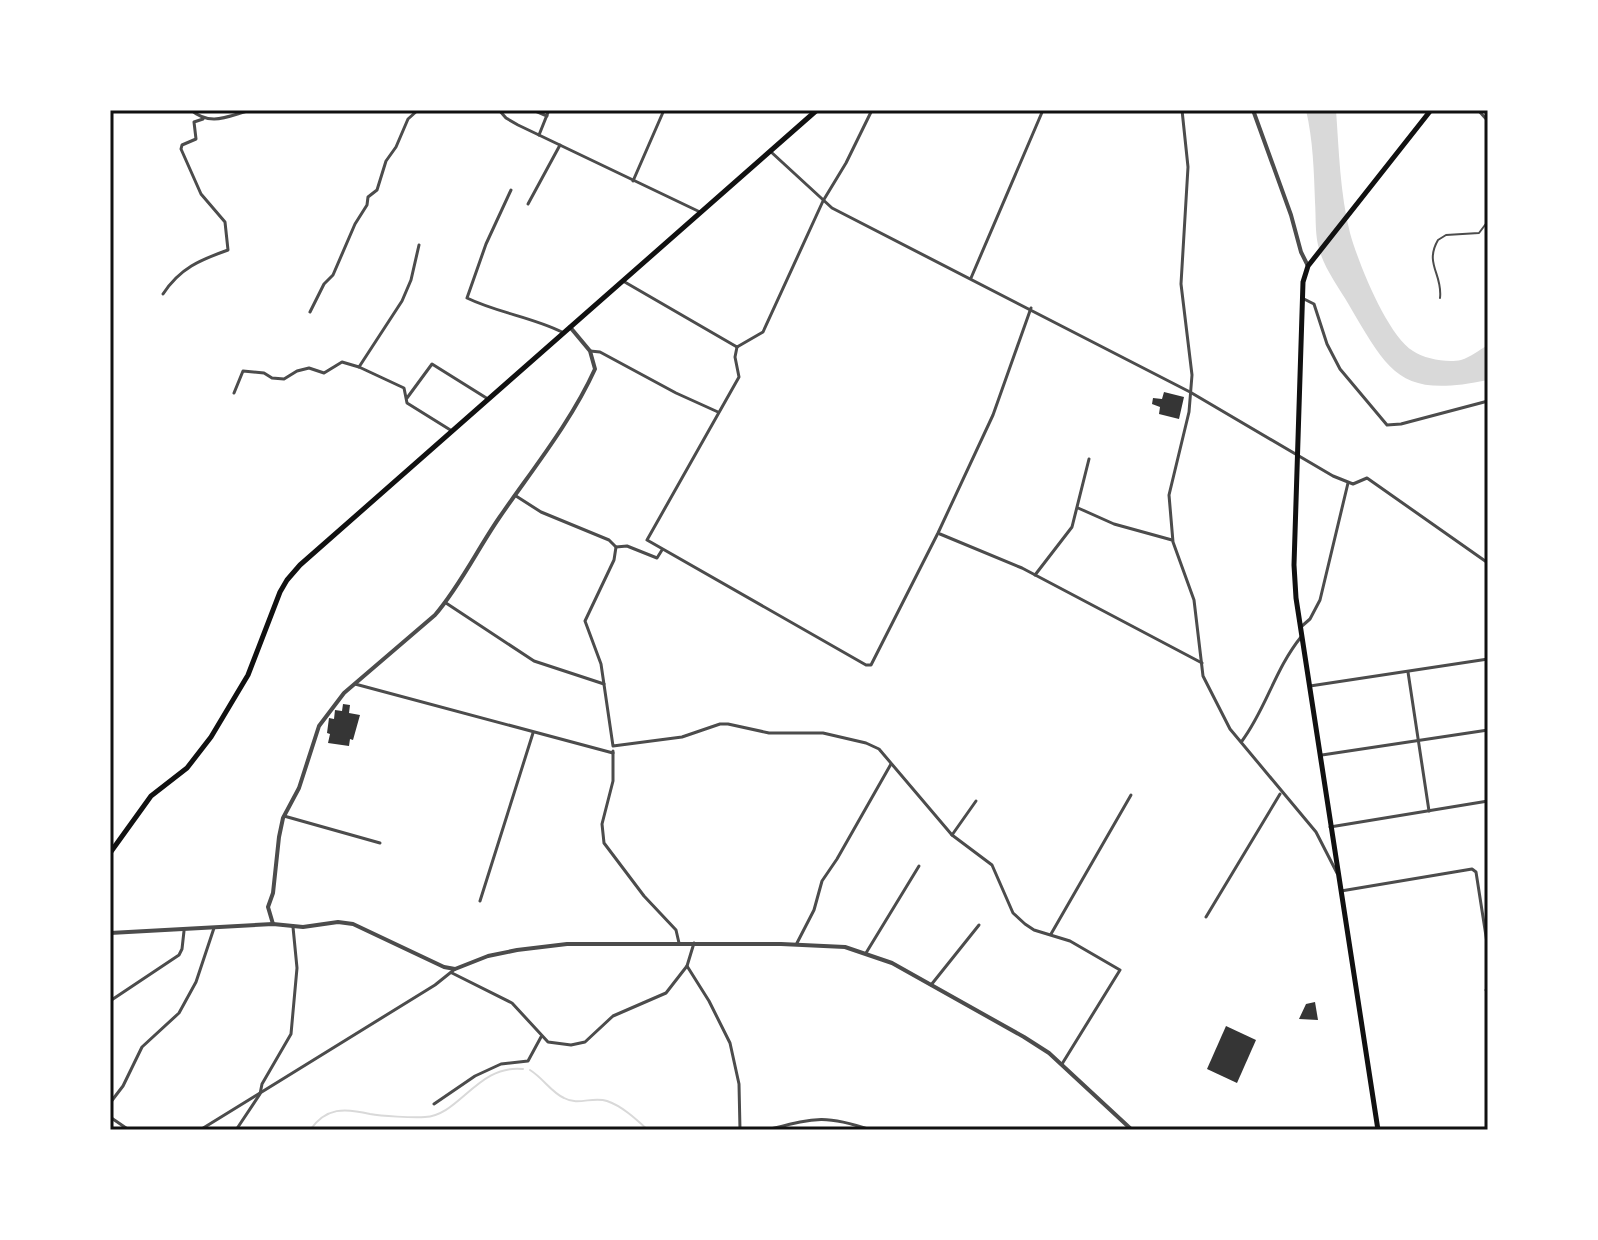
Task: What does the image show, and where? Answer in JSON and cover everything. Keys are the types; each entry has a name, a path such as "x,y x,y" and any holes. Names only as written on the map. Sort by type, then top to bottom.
{"main road":[{"path":"110,853 151,796 187,768 211,737 248,675 269,617 287,580 300,565 817,110"},
{"path":"1378,1130 1299,628 1294,565 1302,298 1303,282 1310,264 1431,110"}],"street":[{"path":"191,110 203,119"},
{"path":"163,294 184,269 200,259 228,250 225,222 201,194 182,145 196,140 193,123 251,110"},
{"path":"310,312 324,284 333,275 368,197 377,190 386,161 408,119 418,110"},
{"path":"499,110 506,118 539,135 700,212"},
{"path":"533,110 547,116"},
{"path":"539,135 549,110"},
{"path":"633,181 664,110"},
{"path":"872,110 823,201 763,332 737,347 735,357 739,377 648,536 650,544 866,665 871,665 993,415 1031,308"},
{"path":"971,278 1043,110"},
{"path":"1182,110 1188,167 1181,284 1191,354 1187,425 1169,495 1172,540 1194,600 1203,676 1230,729 1316,832 1337,873"},
{"path":"1253,110 1301,252 1310,264"},
{"path":"1478,110 1488,121"},
{"path":"528,204 560,145"},
{"path":"770,151 823,201 1190,392 1348,483 1367,478 1488,563"},
{"path":"511,190 486,244 467,298 492,310 562,332"},
{"path":"359,367 402,301 411,280 419,245"},
{"path":"621,280 737,347"},
{"path":"1302,298 1314,304 1327,344 1340,369 1387,425 1488,401"},
{"path":"273,924 268,907 273,893 279,837 284,816 299,788 319,726 335,701 446,603 589,381 595,369 590,351 570,326"},
{"path":"590,351 600,352 718,412"},
{"path":"234,393 243,371 284,379 309,368 324,373 342,362 404,388 407,403 452,431"},
{"path":"406,399 432,364 488,399"},
{"path":"1035,575 1072,527 1089,459"},
{"path":"1299,628 1310,619 1320,600 1348,483"},
{"path":"516,496 541,512 609,540 616,547"},
{"path":"1078,508 1114,524 1172,540"},
{"path":"938,533 1035,575 1202,663"},
{"path":"616,547 627,546 657,558 662,550"},
{"path":"616,547 614,560 585,621 598,652 613,746 613,781 602,824 604,843 644,896 676,930 679,943"},
{"path":"446,603 534,661 604,684"},
{"path":"1241,742 1253,726 1283,661 1301,637"},
{"path":"1308,686 1488,659"},
{"path":"1408,671 1429,811"},
{"path":"355,684 613,753"},
{"path":"613,746 682,737 728,724 769,733 823,733 866,743 885,754 952,835 992,865 1013,913 1034,930 1070,941 1120,970 1062,1065"},
{"path":"1319,755 1488,730"},
{"path":"480,901 533,733"},
{"path":"797,944 814,910 822,881 891,764"},
{"path":"1206,917 1281,793"},
{"path":"1051,935 1131,795"},
{"path":"952,835 976,801"},
{"path":"1330,827 1488,801"},
{"path":"284,816 380,843"},
{"path":"866,953 919,866"},
{"path":"1339,891 1472,869 1476,872 1488,949"},
{"path":"110,933 273,924 293,927 338,922 353,924 454,971 512,1003 548,1042 571,1045 585,1042 613,1016 666,993 687,966 694,943"},
{"path":"930,985 979,925"},
{"path":"236,1130 260,1094 262,1084 288,1041 293,1026 297,968 293,927"},
{"path":"110,1103 123,1086 142,1047 179,1013 196,982 214,928"},
{"path":"110,1001 179,955 184,929"},
{"path":"200,1130 454,971 488,956 545,945 679,943 845,947 892,963 1024,1037 1062,1065 1132,1130"},
{"path":"687,966 730,1043 739,1084 740,1130"},
{"path":"434,1104 475,1076 501,1064 528,1061 541,1037"},
{"path":"110,1117 129,1130"},
{"path":"767,1130 819,1118 845,1121 871,1130"}],"lane":[{"path":"1440,298 1440,281 1433,267 1432,256 1438,240 1446,235 1479,233 1488,221"}],"shaded area":[{"path":"1306,110 1336,110 1342,187 1350,233 1367,279 1393,330 1413,351 1436,360 1461,360 1488,345 1488,380 1459,385 1417,383 1401,376 1376,349 1320,253 1316,234 1312,144"}],"building":[{"path":"1164,392 1184,397 1179,419 1159,414 1160,407 1152,404 1153,398 1162,399"},
{"path":"343,704 350,705 349,713 360,715 349,746 328,743 329,718 334,719 335,710 342,711"},
{"path":"1315,1002 1318,1020 1299,1019 1306,1004"},
{"path":"1226,1026 1256,1040 1237,1083 1207,1069"}],"waterway":[{"path":"310,1130 323,1117 337,1111 405,1117 437,1114 493,1074 523,1069"},
{"path":"530,1070 564,1098 607,1101 623,1109 648,1130"}]}
